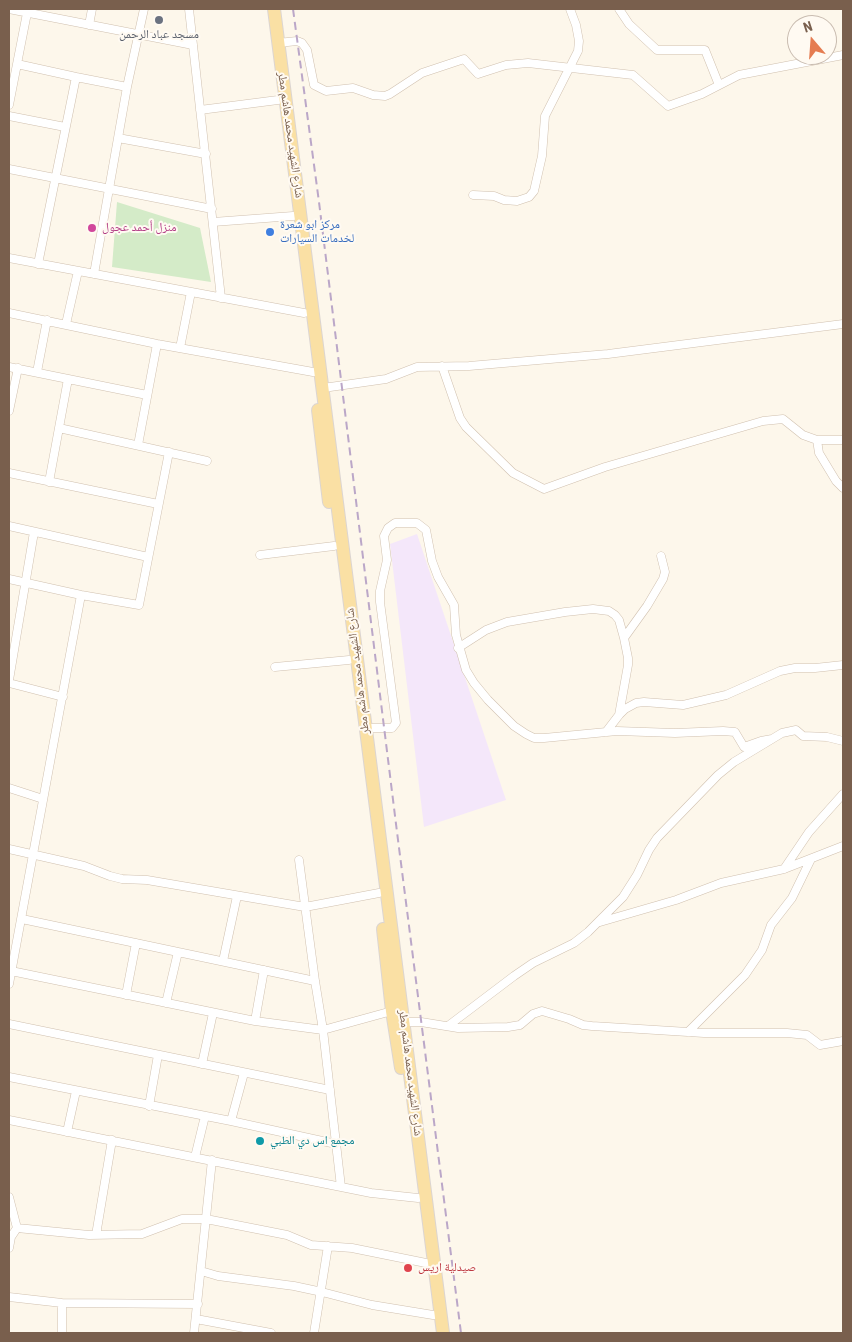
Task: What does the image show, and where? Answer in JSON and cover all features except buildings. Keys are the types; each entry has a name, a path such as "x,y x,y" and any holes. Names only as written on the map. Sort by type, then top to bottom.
{"main road":[{"name":"شارع الشهيد محمد هاشم مطر","path":"265,9 379,893 443,1333"},
{"name":"شارع الشهيد محمد هاشم مطر","path":"274,9 358,658 396,1018 435,1333"}],"street":[{"path":"9,9 193,45"},
{"path":"89,25 92,9"},
{"path":"94,274 127,87 144,9"},
{"path":"189,9 221,298"},
{"path":"473,195 494,196 504,200 517,201 528,198 534,191 542,156 545,116 568,67 576,57 578,41 576,24 570,9"},
{"path":"619,9 629,24 657,50 705,50 719,85"},
{"path":"9,105 27,13"},
{"path":"278,43 298,41 305,46 314,85 326,91 353,88 380,96 390,94 422,73 464,59 478,74 506,65 528,63 633,75 668,106 702,94 739,75 843,55"},
{"path":"17,64 127,87"},
{"path":"38,264 76,77"},
{"path":"200,110 278,100"},
{"path":"9,116 66,127"},
{"path":"118,138 206,154"},
{"path":"9,168 212,209"},
{"path":"213,222 293,216"},
{"path":"9,258 304,313"},
{"path":"66,324 78,271"},
{"path":"180,348 192,292"},
{"path":"9,313 157,344 313,372"},
{"path":"37,372 48,320"},
{"path":"323,388 386,379 417,367 469,366 608,354 843,324"},
{"path":"138,445 157,344"},
{"path":"9,366 147,395"},
{"path":"442,366 460,418 466,427 513,473 544,489 605,467 763,420 783,419 803,435 817,440 843,440"},
{"path":"9,411 18,368"},
{"path":"49,482 68,379"},
{"path":"59,428 207,461"},
{"path":"817,440 819,453 836,481 843,488"},
{"path":"9,579 138,605 169,452"},
{"path":"9,473 158,504"},
{"path":"365,728 392,728 396,723 380,602 381,586 387,560 384,536 391,525 417,522 426,530 432,560 438,577 454,604 458,648 466,670 480,692 508,720 526,734 534,738 544,738 629,731 663,733 723,731 736,732 744,747 772,739"},
{"path":"9,526 148,557"},
{"path":"34,532 9,682 63,697"},
{"path":"260,555 334,546"},
{"path":"624,638 648,606 663,579 665,572 661,556"},
{"path":"9,984 12,951 22,920 32,854 81,595"},
{"path":"458,648 486,630 507,622 565,612 593,609 609,611 619,620 628,665 619,715"},
{"path":"275,667 349,660"},
{"path":"606,732 619,715 636,703 684,705 726,695 780,670 843,665"},
{"path":"448,1026 514,976 534,963 574,943 598,922 623,897 637,875 649,850 666,828 718,775 734,762 782,733 796,730 803,736 827,737 843,741"},
{"path":"9,788 43,799"},
{"path":"784,869 809,832 843,794"},
{"path":"598,922 664,904 722,883 784,869 843,846"},
{"path":"9,849 84,866 122,879 147,880 305,907 379,893"},
{"path":"688,1032 750,969 762,950 771,926 792,898 811,859"},
{"path":"299,860 323,1030 341,1187"},
{"path":"223,961 237,896"},
{"path":"22,920 315,981"},
{"path":"126,995 136,943"},
{"path":"166,1003 178,952"},
{"path":"254,1021 264,970"},
{"path":"11,971 254,1021 323,1030 396,1018 448,1026 508,1027 520,1025 533,1014 542,1012 583,1025 688,1032 787,1033 807,1035 820,1045 843,1041"},
{"path":"202,1064 213,1013"},
{"path":"9,1024 330,1090"},
{"path":"149,1106 158,1055"},
{"path":"231,1121 244,1073"},
{"path":"9,1077 336,1144"},
{"path":"67,1132 76,1091"},
{"path":"195,1157 205,1116"},
{"path":"9,1120 341,1187 398,1197 418,1198"},
{"path":"96,1235 112,1140"},
{"path":"194,1333 212,1160"},
{"path":"9,1197 17,1228"},
{"path":"17,1228 96,1235 142,1234 182,1220 206,1219 287,1235 311,1245 352,1248 426,1263"},
{"path":"9,1248 10,1237 17,1228"},
{"path":"314,1333 328,1246"},
{"path":"201,1271 218,1276 277,1283 372,1305 432,1315"},
{"path":"9,1297 62,1303 198,1304"},
{"path":"62,1303 62,1333"},
{"path":"196,1319 270,1333"}],"shaded area":[{"path":"417,534 506,800 424,827 390,544"}],"green space":[{"path":"117,202 200,228 211,282 112,267"}],"railway":[{"path":"293,9 461,1333"}],"place":[{"name":"مسجد عباد الرحمن","path":"159,20"},
{"name":"منزل أحمد عجول","path":"92,228"},
{"name":"مركز ابو شعرة لخدمات السيارات","path":"270,232"},
{"name":"مجمع اس دي الطبي","path":"260,1141"},
{"name":"صيدلية اريس","path":"408,1268"}]}
